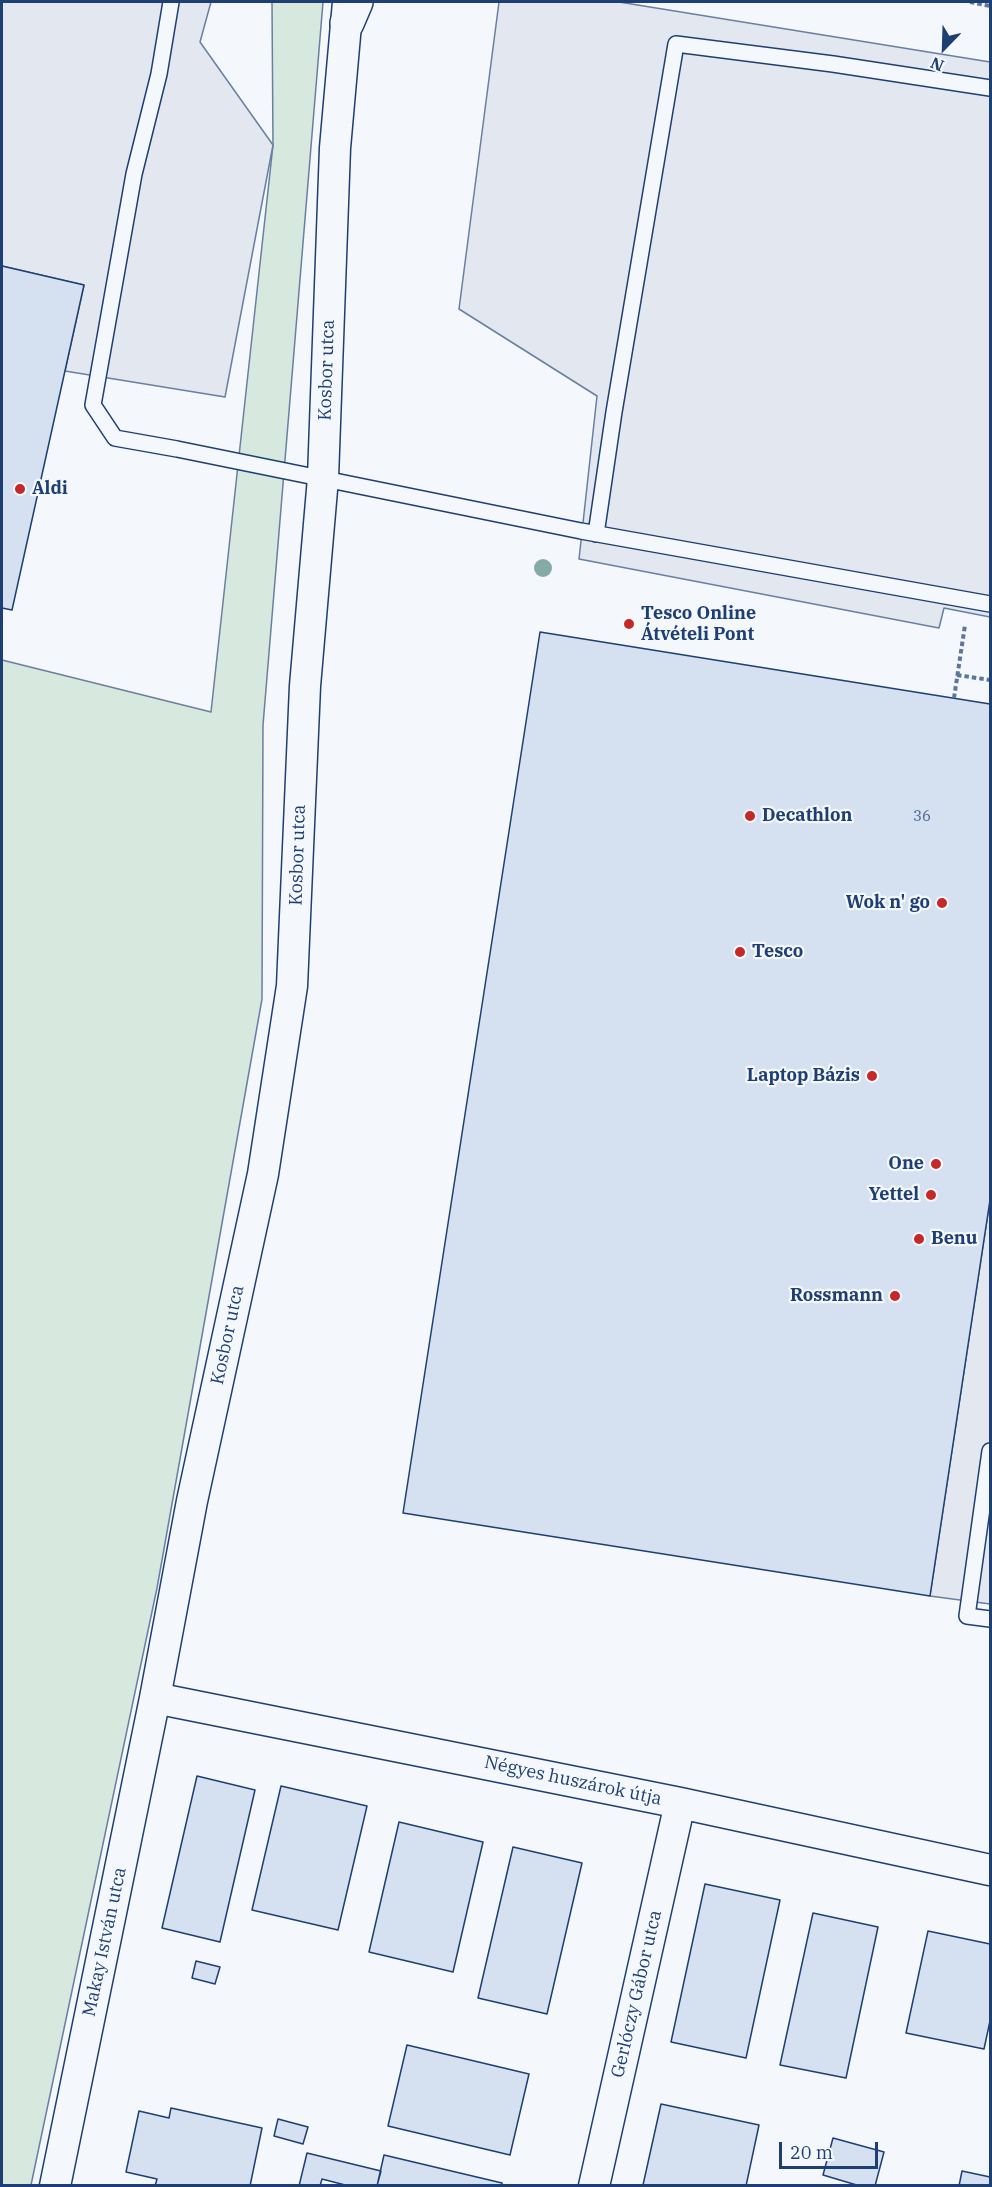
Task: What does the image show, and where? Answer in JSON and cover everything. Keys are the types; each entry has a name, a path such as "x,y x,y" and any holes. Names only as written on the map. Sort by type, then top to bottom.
{"street":[{"name":"Kosbor utca","path":"154,1698 192,1501 263,1174 292,986 305,686 323,478 335,148 350,9"},
{"name":"Négyes huszárok útja","path":"154,1698 680,1803 990,1870"},
{"name":"Makay István utca","path":"55,2186 154,1698"},
{"name":"Gerlóczy Gábor utca","path":"594,2186 680,1803"}],"lane":[{"path":"171,2 159,74 134,174 93,405 115,438 596,534 990,604"},
{"path":"596,534 614,412 676,44 833,64 990,88"},
{"path":"990,1450 966,1616 990,1619"}],"path":[{"path":"970,2 990,6"},
{"path":"954,698 969,600"},
{"path":"957,675 990,680"}],"shaded area":[{"path":"2,2 211,2 200,42 273,145 225,397 65,371 84,285 2,266"},
{"path":"272,2 323,2 263,725 262,999 157,1588 31,2185 2,2186 2,660 211,712 273,145"},
{"path":"499,2 619,2 990,62 990,617 944,608 939,628 579,559 597,396 459,309"},
{"path":"990,1200 990,1604 930,1596"}],"building":[{"name":"Aldi","path":"2,266 84,285 12,610 2,608"},
{"name":"Tesco","path":"540,632 990,704 990,1200 930,1596 403,1513"},
{"path":"197,1776 255,1790 220,1942 162,1928"},
{"path":"281,1786 367,1806 338,1930 252,1910"},
{"path":"399,1822 483,1842 453,1972 369,1952"},
{"path":"513,1847 582,1863 547,2014 478,1998"},
{"path":"705,1884 780,1900 746,2058 671,2042"},
{"path":"813,1913 878,1927 846,2078 780,2065"},
{"path":"928,1931 990,1944 990,2021 984,2049 906,2033"},
{"path":"196,1961 220,1967 215,1984 192,1978"},
{"path":"407,2045 529,2074 510,2155 388,2126"},
{"path":"661,2104 759,2125 746,2186 643,2185"},
{"path":"171,2108 262,2128 250,2186 155,2186 157,2179 126,2172 139,2111 169,2118"},
{"path":"278,2119 308,2127 303,2144 274,2136"},
{"path":"833,2138 884,2152 875,2186 860,2186 823,2175"},
{"path":"307,2153 381,2171 377,2186 349,2186 322,2179 320,2186 299,2186"},
{"path":"384,2155 502,2183 502,2186 377,2186"},
{"path":"962,2171 990,2177 990,2186 959,2186"}],"place":[{"name":"Aldi","path":"20,489"},
{"name":"Tesco Online Átvételi Pont","path":"629,624"},
{"name":"Decathlon","path":"750,816"},
{"name":"Wok n' go","path":"942,903"},
{"name":"Tesco","path":"740,952"},
{"name":"Laptop Bázis","path":"872,1076"},
{"name":"One","path":"936,1164"},
{"name":"Yettel","path":"931,1195"},
{"name":"Benu","path":"919,1239"},
{"name":"Rossmann","path":"895,1296"}]}
